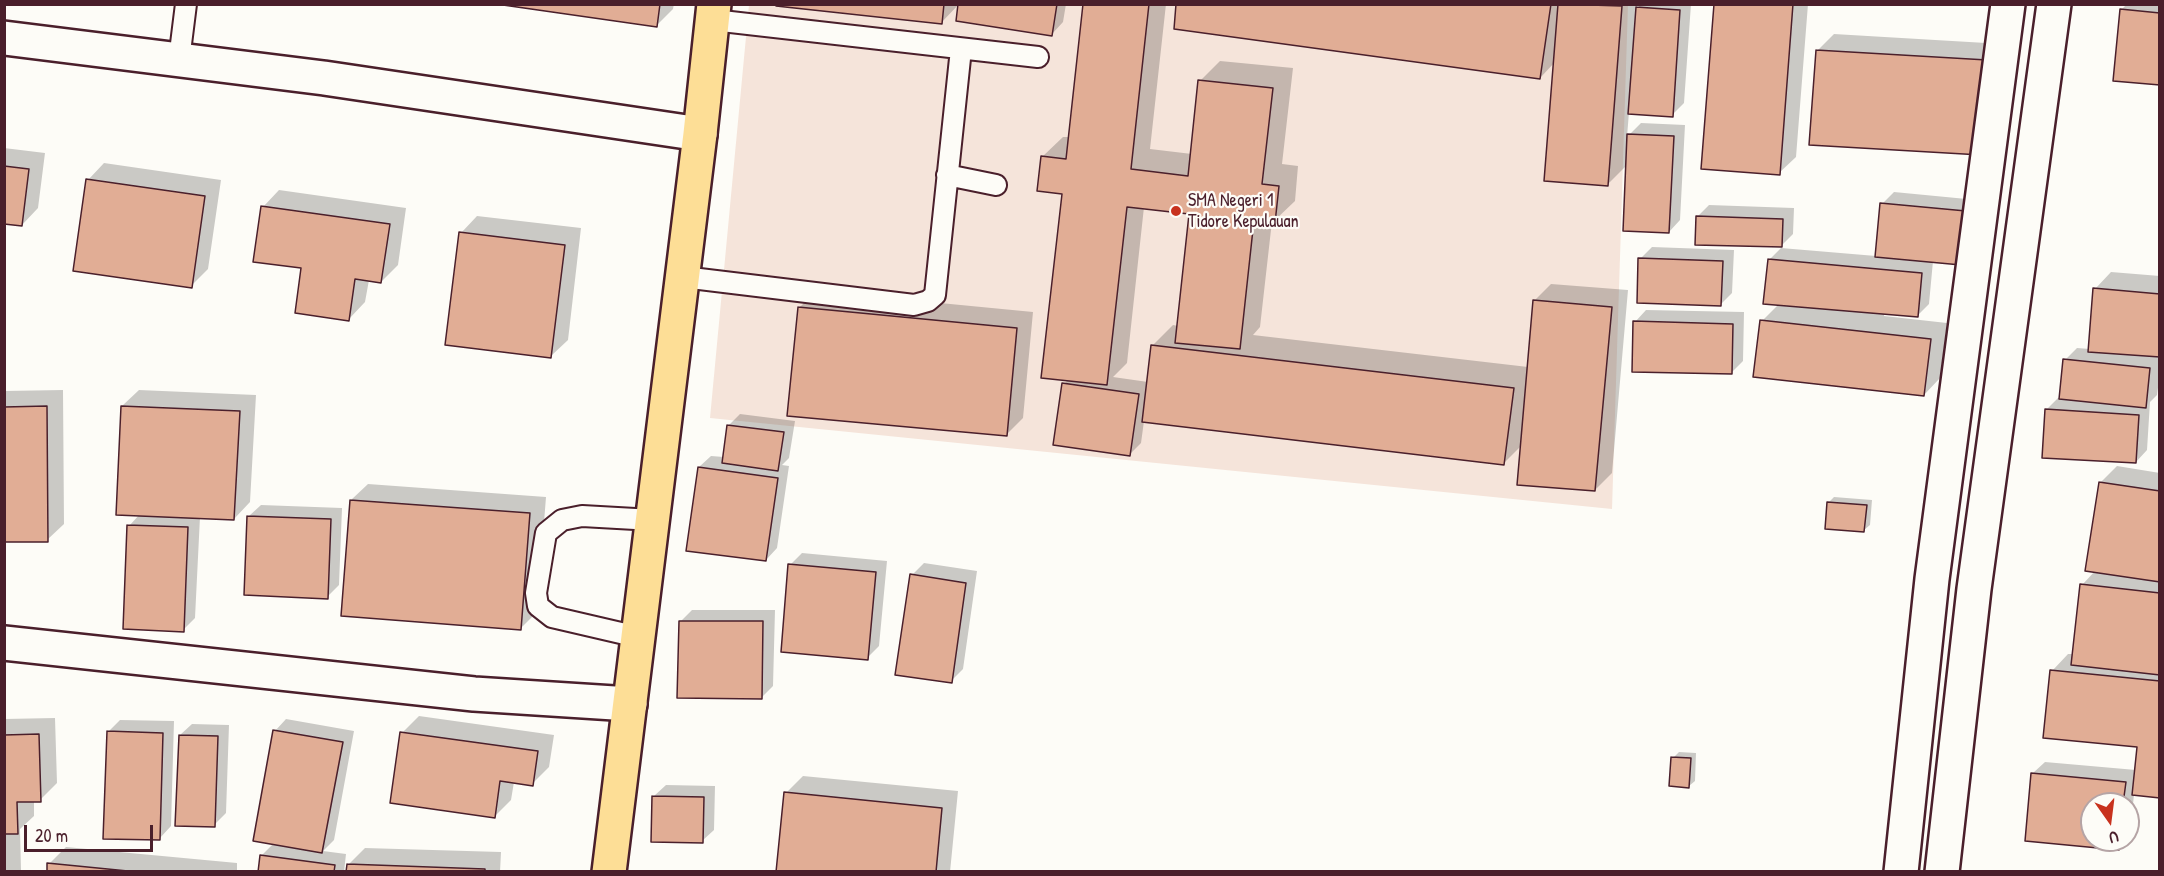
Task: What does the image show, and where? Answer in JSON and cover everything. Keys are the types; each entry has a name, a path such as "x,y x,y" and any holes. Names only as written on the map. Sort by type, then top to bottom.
{"highway":[{"path":"609,872 714,12"}],"street":[{"path":"1901,872 1932,579 2008,4"},
{"path":"1942,872 1975,577 2054,4"},
{"path":"4,38 324,78 700,134"},
{"path":"4,643 474,694 630,704"}],"lane":[{"path":"179,60 186,4"},
{"path":"714,12 961,49 1038,57"},
{"path":"683,277 914,305 928,301 935,295 961,49"},
{"path":"947,175 996,185"},
{"path":"638,637 552,617 538,606 536,593 546,533 562,520 582,516 653,520"}],"shaded area":[{"name":"SMA Negeri 1 Tidore Kepulauan","path":"749,5 1628,5 1612,509 710,418"}],"building":[{"path":"496,4 660,4 657,27"},
{"path":"776,4 944,4 942,24 776,6"},
{"path":"958,4 1057,4 1052,36 956,21"},
{"path":"1083,4 1149,4 1131,169 1188,176 1198,80 1273,88 1262,184 1279,186 1275,223 1254,220 1240,349 1175,343 1189,214 1127,207 1107,385 1041,378 1062,194 1037,191 1041,156 1066,159"},
{"path":"1176,4 1551,4 1540,79 1174,29"},
{"path":"1558,4 1622,6 1608,186 1544,181"},
{"path":"1714,4 1793,4 1780,175 1701,169"},
{"path":"1636,7 1680,10 1673,117 1628,114"},
{"path":"2120,9 2160,13 2160,85 2113,81"},
{"path":"1816,50 1987,60 1981,155 1809,145"},
{"path":"1627,134 1674,136 1669,233 1623,231"},
{"path":"4,166 29,169 22,226 4,224"},
{"path":"86,179 205,196 192,288 73,271"},
{"path":"1880,203 1966,211 1961,265 1875,257"},
{"path":"261,206 390,224 381,283 355,279 349,321 295,313 301,268 253,262"},
{"path":"1696,216 1783,219 1782,247 1695,245"},
{"path":"459,232 565,245 551,358 445,345"},
{"path":"1638,258 1723,261 1721,306 1637,303"},
{"path":"1768,259 1922,273 1918,317 1763,304"},
{"path":"2093,288 2160,294 2160,357 2088,352"},
{"path":"1533,300 1612,307 1595,491 1517,485"},
{"path":"798,307 1017,328 1007,436 787,416"},
{"path":"1760,320 1931,339 1924,396 1753,377"},
{"path":"1633,321 1733,324 1732,374 1632,372"},
{"path":"1151,345 1514,388 1504,465 1142,422"},
{"path":"2063,359 2150,368 2146,408 2059,399"},
{"path":"1062,383 1139,394 1130,456 1053,445"},
{"path":"47,406 48,542 4,542 4,407"},
{"path":"121,406 240,411 234,520 116,515"},
{"path":"2045,409 2139,415 2136,463 2042,458"},
{"path":"727,425 784,432 778,471 722,463"},
{"path":"698,467 778,478 766,561 686,551"},
{"path":"2099,482 2160,491 2160,582 2085,571"},
{"path":"350,500 530,513 521,630 341,616"},
{"path":"1827,502 1867,505 1864,532 1825,529"},
{"path":"247,516 331,519 328,599 244,595"},
{"path":"127,525 188,527 184,632 123,629"},
{"path":"788,564 876,572 868,660 781,652"},
{"path":"910,574 966,583 952,683 895,675"},
{"path":"2080,584 2160,593 2160,675 2071,665"},
{"path":"679,621 763,621 762,699 677,698"},
{"path":"2050,670 2160,681 2160,798 2140,796 2140,792 2132,792 2137,747 2043,738"},
{"path":"273,730 343,742 322,853 253,841"},
{"path":"107,731 163,733 160,840 103,839"},
{"path":"400,732 538,751 533,786 500,781 495,818 390,803"},
{"path":"39,734 41,802 17,802 18,834 4,834 4,735"},
{"path":"179,735 218,736 215,827 175,826"},
{"path":"1671,757 1691,758 1689,788 1669,786"},
{"path":"2031,773 2126,782 2125,792 2080,792 2080,846 2025,841"},
{"path":"784,792 942,808 936,872 776,872"},
{"path":"652,796 704,797 703,843 651,842"},
{"path":"260,855 335,865 334,872 258,872"},
{"path":"47,863 138,872 47,872"},
{"path":"347,864 485,869 485,872 346,872"}],"place":[{"name":"SMA Negeri 1 Tidore Kepulauan","path":"1176,211"}]}
